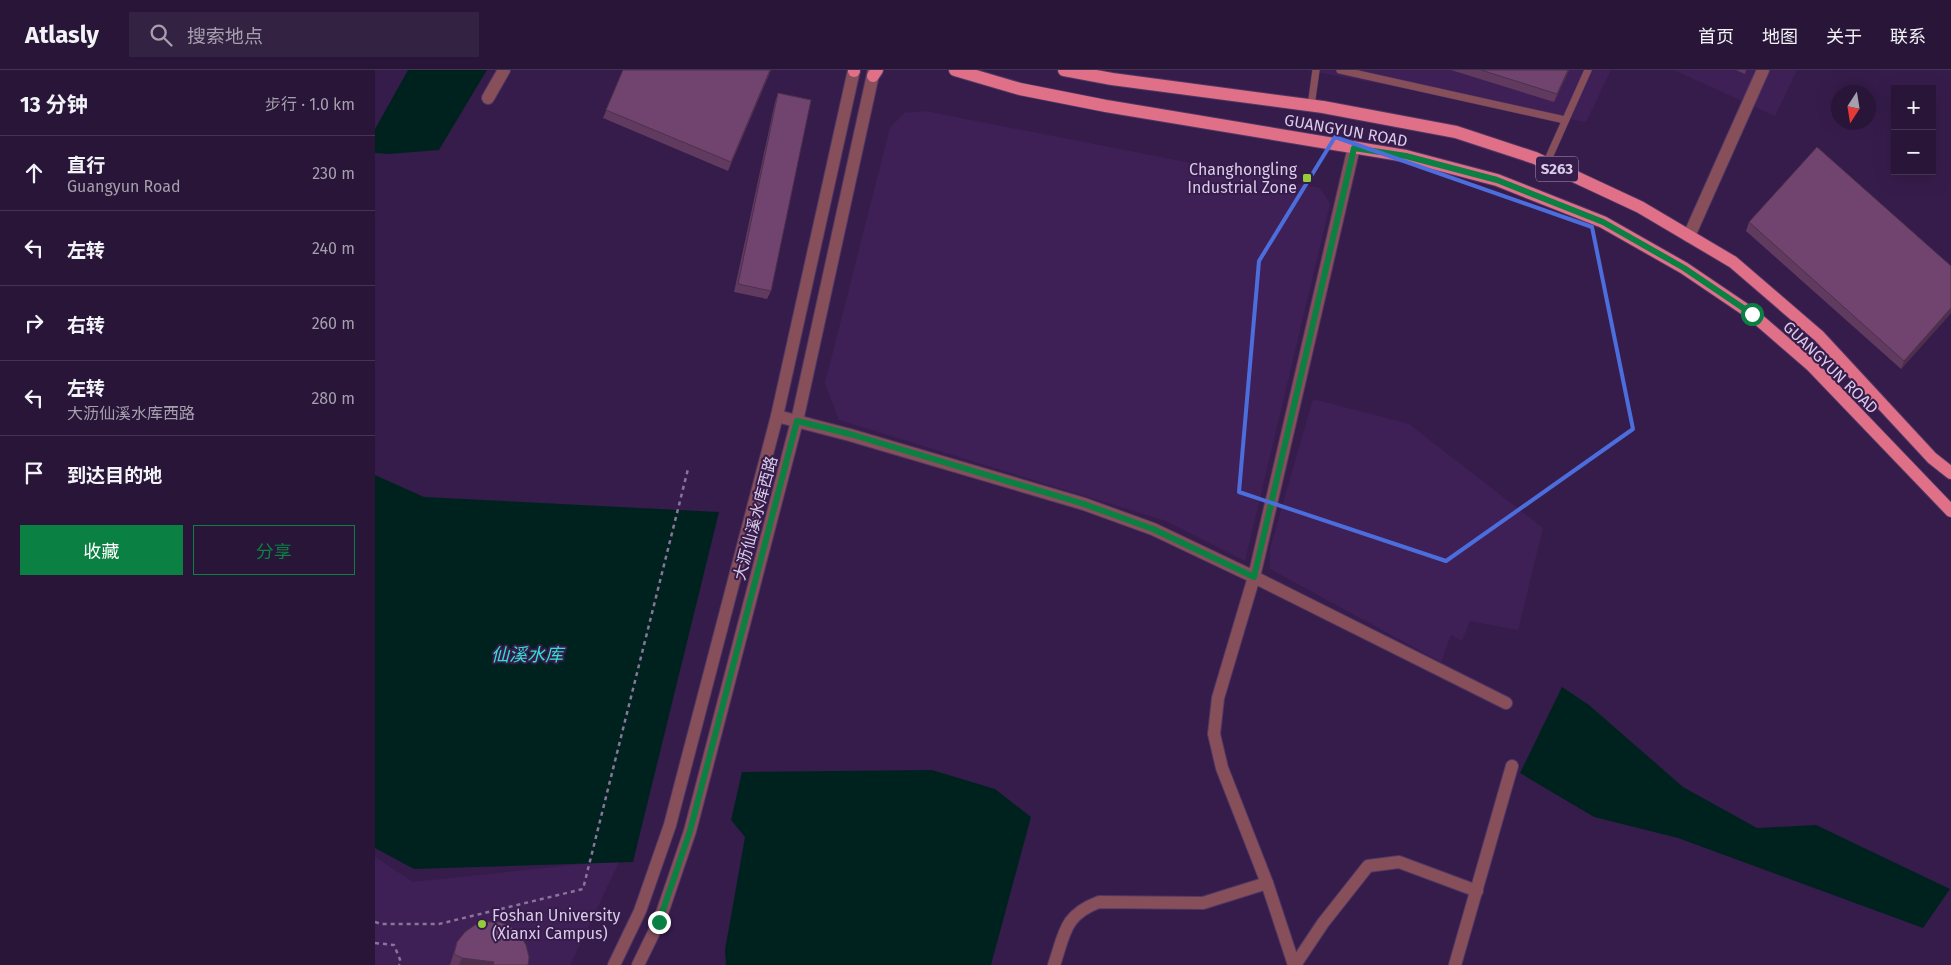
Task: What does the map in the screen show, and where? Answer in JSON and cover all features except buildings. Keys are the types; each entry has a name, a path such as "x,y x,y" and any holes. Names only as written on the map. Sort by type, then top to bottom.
{"main road":[{"name":"GUANGYUN ROAD","path":"955,70 1020,88 1106,106 1406,156 1497,180 1603,222 1684,268 1752,314 1812,366 1951,511"},
{"name":"GUANGYUN ROAD","path":"1065,70 1112,79 1311,106 1456,132 1546,164 1640,207 1733,262 1819,336 1932,458 1951,474"}],"street":[{"path":"488,98 504,70"},
{"path":"614,965 639,911 670,825 777,416 854,70"},
{"path":"1689,236 1763,70"},
{"name":"大沥仙溪水库西路","path":"638,965 659,922 690,831 797,421 875,72"},
{"path":"1294,965 1267,883 1222,768 1214,734 1218,698 1254,577 1354,148"},
{"path":"777,416 850,434 1084,504 1153,529 1254,577 1506,703"},
{"path":"1455,965 1512,766"},
{"path":"1294,965 1323,923 1368,866 1399,862 1477,891"},
{"path":"1054,965 1070,919 1085,907 1099,902 1203,903 1267,883"}],"lane":[{"path":"1311,106 1316,70"},
{"path":"1340,70 1565,120"},
{"path":"1546,164 1588,70"}],"path":[{"path":"375,922 381,924 439,924 583,889 683,482 688,469"},
{"path":"375,943 394,945 401,962 399,965"}],"highlighted area":[{"path":"1335,137 1592,227 1633,429 1446,561 1239,492 1259,261"}],"shaded area":[{"path":"1305,70 1611,70 1586,122"},
{"path":"1674,70 1797,70 1775,116"},
{"path":"925,111 1320,188 1330,204 1245,561 1166,521 839,420 825,383 890,128 904,113"},
{"path":"1313,399 1409,424 1543,528 1518,630 1470,621 1462,641 1451,635 1441,662 1270,569 1270,549"},
{"name":"Foshan University (Xianxi Campus)","path":"375,857 413,882 620,860 570,965 375,965"}],"water":[{"path":"408,70 487,70 439,150 389,154 375,153 375,129"},
{"name":"仙溪水库","path":"375,475 424,497 719,512 633,862 414,869 375,848"},
{"path":"1562,687 1589,705 1683,787 1757,828 1816,825 1950,889 1923,928 1678,838 1594,817 1520,773"},
{"path":"932,770 995,789 1031,817 991,965 726,965 725,950 745,837 731,820 742,772"}],"place":[{"name":"Changhongling Industrial Zone","path":"1307,178"},
{"name":"Foshan University (Xianxi Campus)","path":"482,924"}],"route":[{"path":"659,922 690,831 797,421 850,434 1084,504 1153,529 1254,577 1354,148 1406,156 1497,180 1603,222 1684,268 1752,314"}]}
